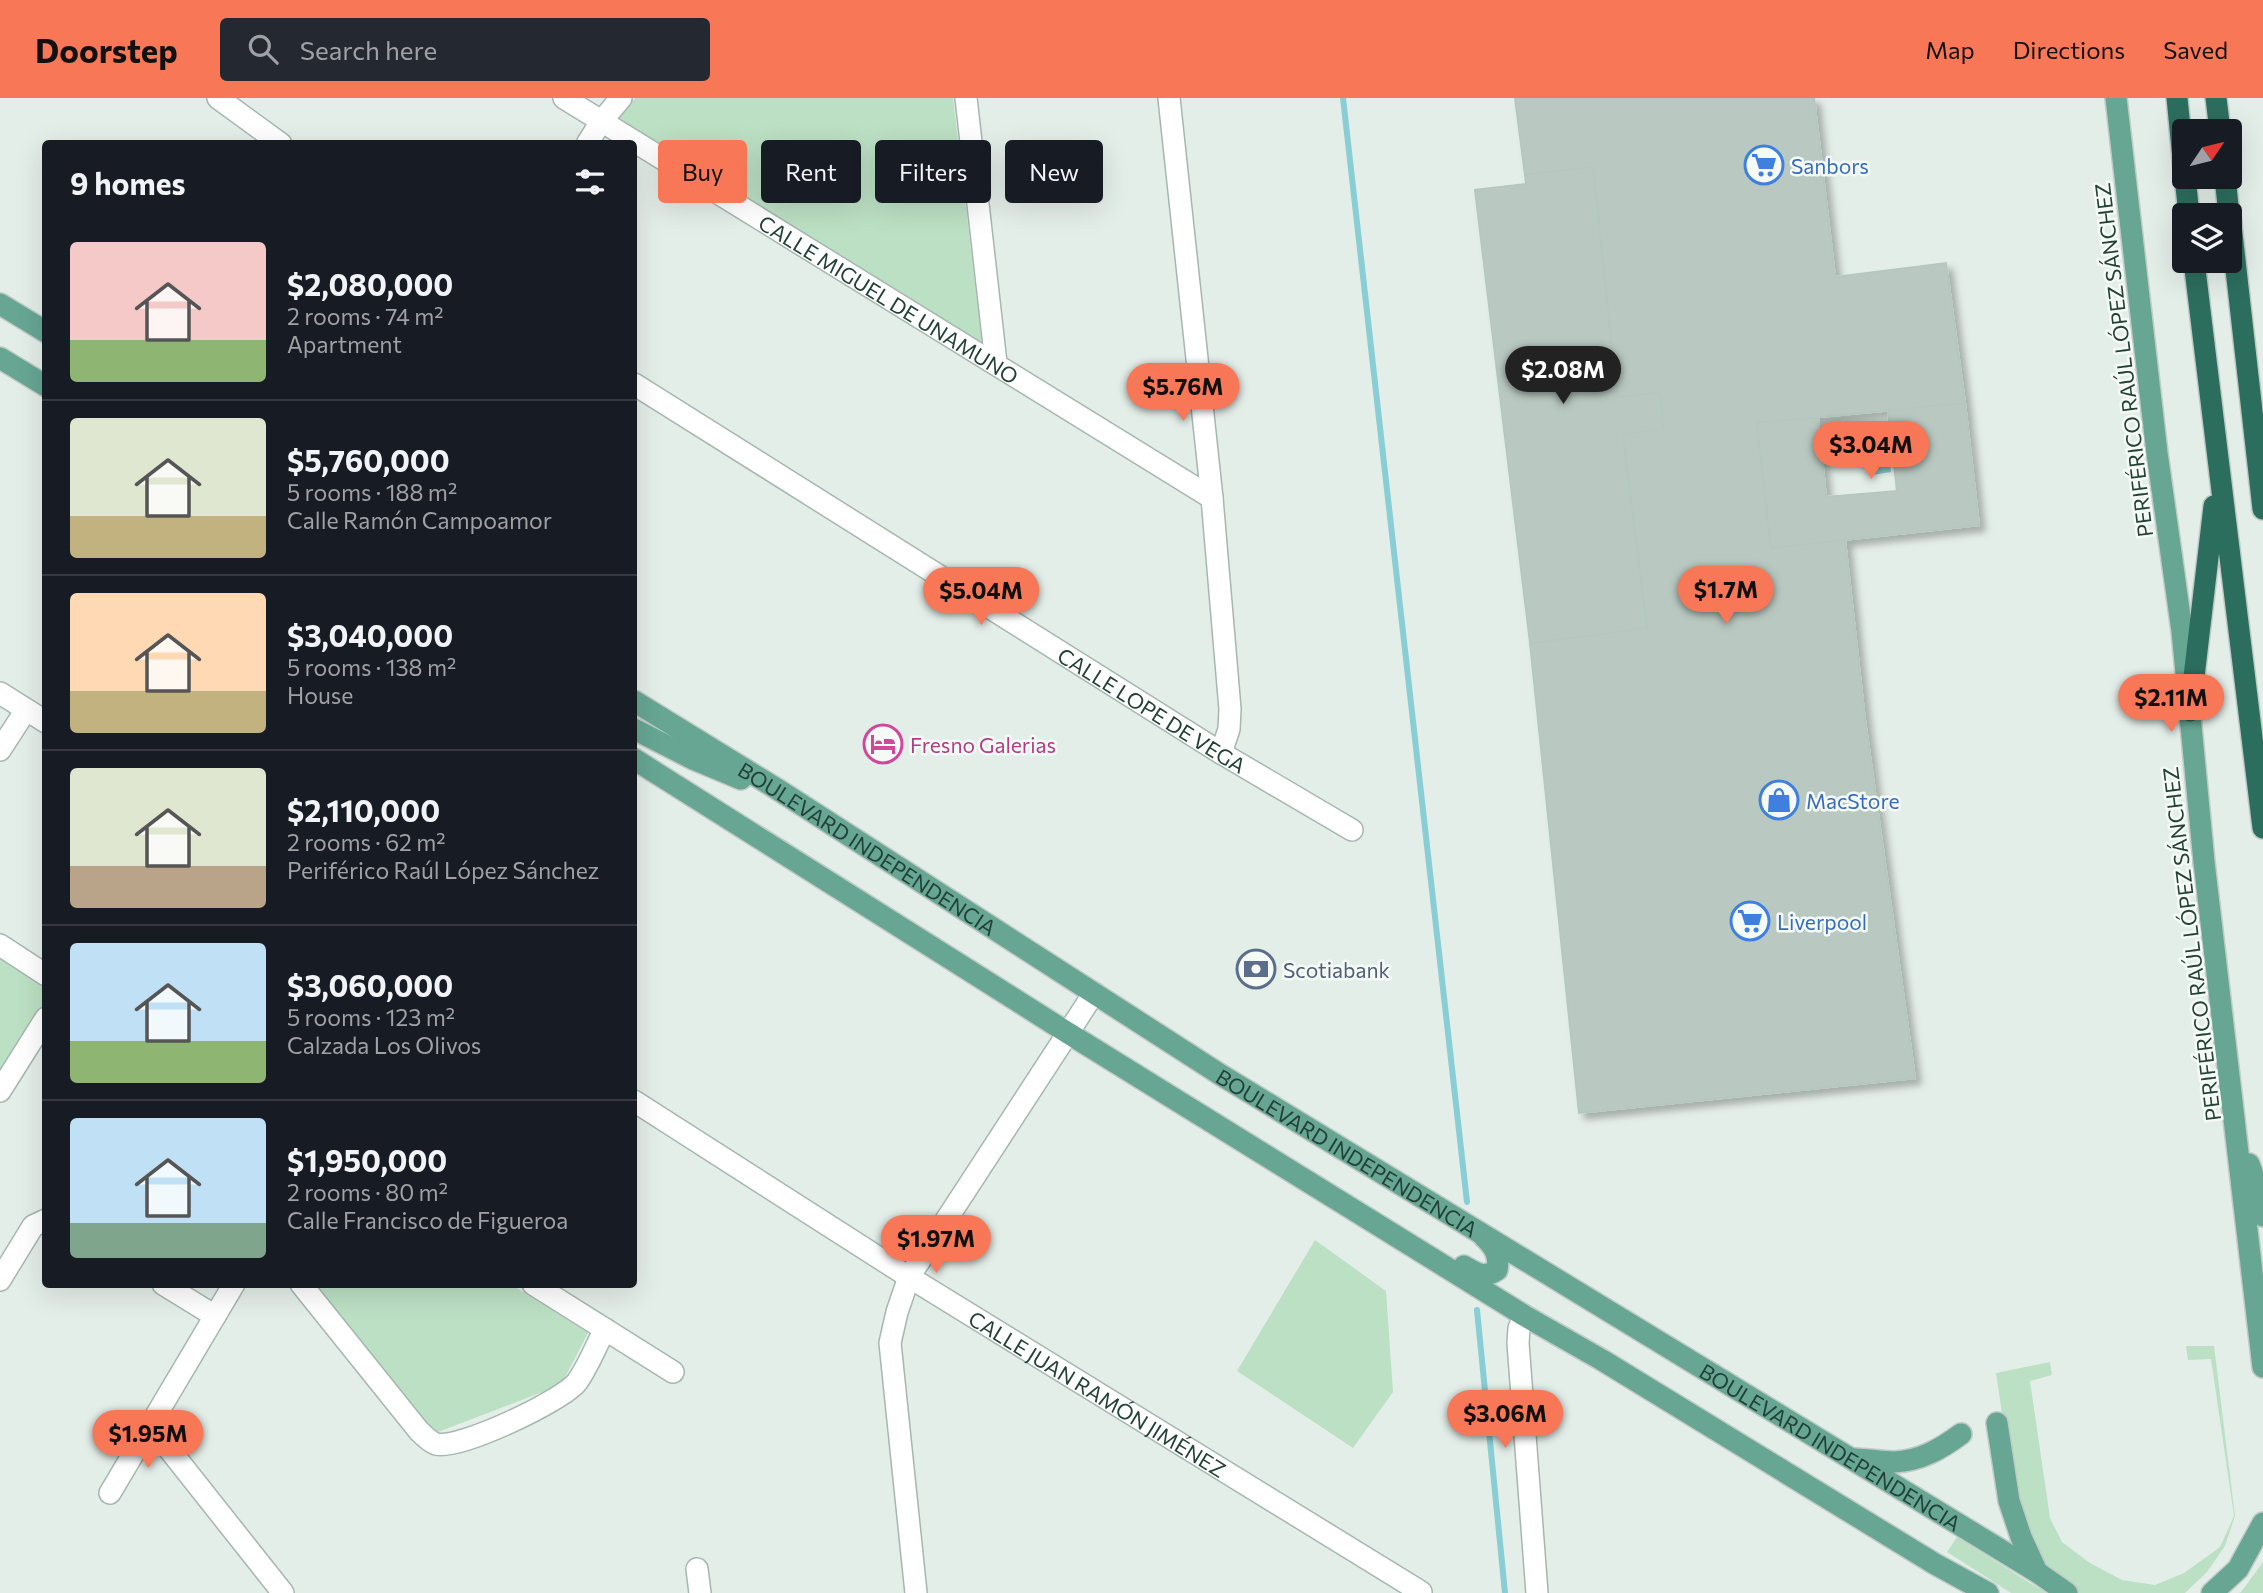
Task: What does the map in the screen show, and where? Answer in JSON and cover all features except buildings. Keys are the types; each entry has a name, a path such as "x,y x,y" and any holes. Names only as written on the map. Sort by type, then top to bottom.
{"highway":[{"path":"2177,98 2179,119"},
{"path":"2217,98 2219,119"},
{"path":"2195,273 2263,828"},
{"path":"2236,273 2263,509"},
{"path":"2254,434 2263,458"},
{"path":"2190,711 2218,473"}],"main road":[{"name":"PERIFÉRICO RAÚL LÓPEZ SÁNCHEZ","path":"2116,98 2157,453 2182,631 2204,862 2263,1367"},
{"path":"0,304 42,330"},
{"path":"0,312 25,320"},
{"path":"0,358 42,384"},
{"name":"BOULEVARD INDEPENDENCIA","path":"637,703 777,789 1221,1075 2037,1572 2067,1593"},
{"path":"637,731 692,759 737,778 777,789"},
{"name":"BOULEVARD INDEPENDENCIA","path":"637,761 1068,1033 1525,1316 1602,1360 1934,1564 1988,1593"},
{"path":"2237,1129 2259,1191 2263,1216"},
{"path":"1344,1203 1389,1224 1481,1276 1491,1275 1497,1270 1499,1262 1496,1251 1475,1231"},
{"path":"1997,1423 2010,1501 2021,1537 2037,1572"},
{"path":"1852,1459 1894,1462 1922,1457 1941,1449 1961,1434"},
{"path":"2212,1593 2238,1569 2263,1523"}],"street":[{"path":"218,98 276,140"},
{"name":"CALLE MIGUEL DE UNAMUNO","path":"564,98 630,140"},
{"path":"589,140 600,122 621,98"},
{"path":"966,98 996,363"},
{"path":"1169,98 1212,499 1230,709 1229,729 1221,753"},
{"name":"CALLE MIGUEL DE UNAMUNO","path":"637,145 996,363 1212,499"},
{"name":"CALLE LOPE DE VEGA","path":"637,386 1221,753 1352,830"},
{"path":"0,693 42,720"},
{"path":"0,750 26,710"},
{"path":"0,945 42,972"},
{"path":"916,1593 890,1343 897,1312 909,1277 1094,993"},
{"path":"0,1091 42,1024"},
{"name":"CALLE JUAN RAMÓN JIMÉNEZ","path":"637,1103 909,1277 1421,1592"},
{"path":"0,1280 33,1226 42,1222"},
{"path":"170,1288 215,1316"},
{"path":"110,1493 232,1288"},
{"path":"304,1288 419,1431 436,1444 459,1443 563,1396 577,1382 605,1329"},
{"path":"539,1288 673,1372"},
{"path":"1525,1316 1519,1328 1518,1343 1537,1593"},
{"path":"150,1425 283,1593"},
{"path":"697,1569 700,1593"}],"green space":[{"path":"635,98 953,98 958,140 875,140 875,203 965,203 982,343 747,200 747,140 658,140 658,146 615,120"},
{"path":"0,957 42,983 42,1007 0,1075"},
{"path":"1315,1240 1386,1291 1393,1392 1353,1448 1237,1371"},
{"path":"310,1288 517,1288 588,1333 561,1385 438,1432 422,1427"},
{"path":"2186,1346 2214,1346 2235,1516 2225,1546 2207,1572 2185,1593 2076,1593 2052,1580 2021,1540 1996,1373 2050,1362 2052,1375 2030,1381 2050,1518 2062,1542 2090,1563 2122,1580 2155,1585 2184,1573 2220,1547 2234,1516 2211,1359 2188,1360"},
{"path":"1957,1537 2046,1593 2011,1593 1947,1552"},
{"path":"2263,1562 2263,1593 2239,1593 2241,1592"}],"water":[{"path":"1888,442 1891,472 1872,475 1869,444"}],"waterway":[{"path":"1343,98 1467,1202"},
{"path":"1477,1310 1505,1593"}],"place":[{"name":"Sanbors","path":"1764,165"},
{"name":"Fresno Galerias","path":"883,744"},
{"name":"MacStore","path":"1779,800"},
{"name":"Liverpool","path":"1750,921"},
{"name":"Scotiabank","path":"1256,969"}]}
